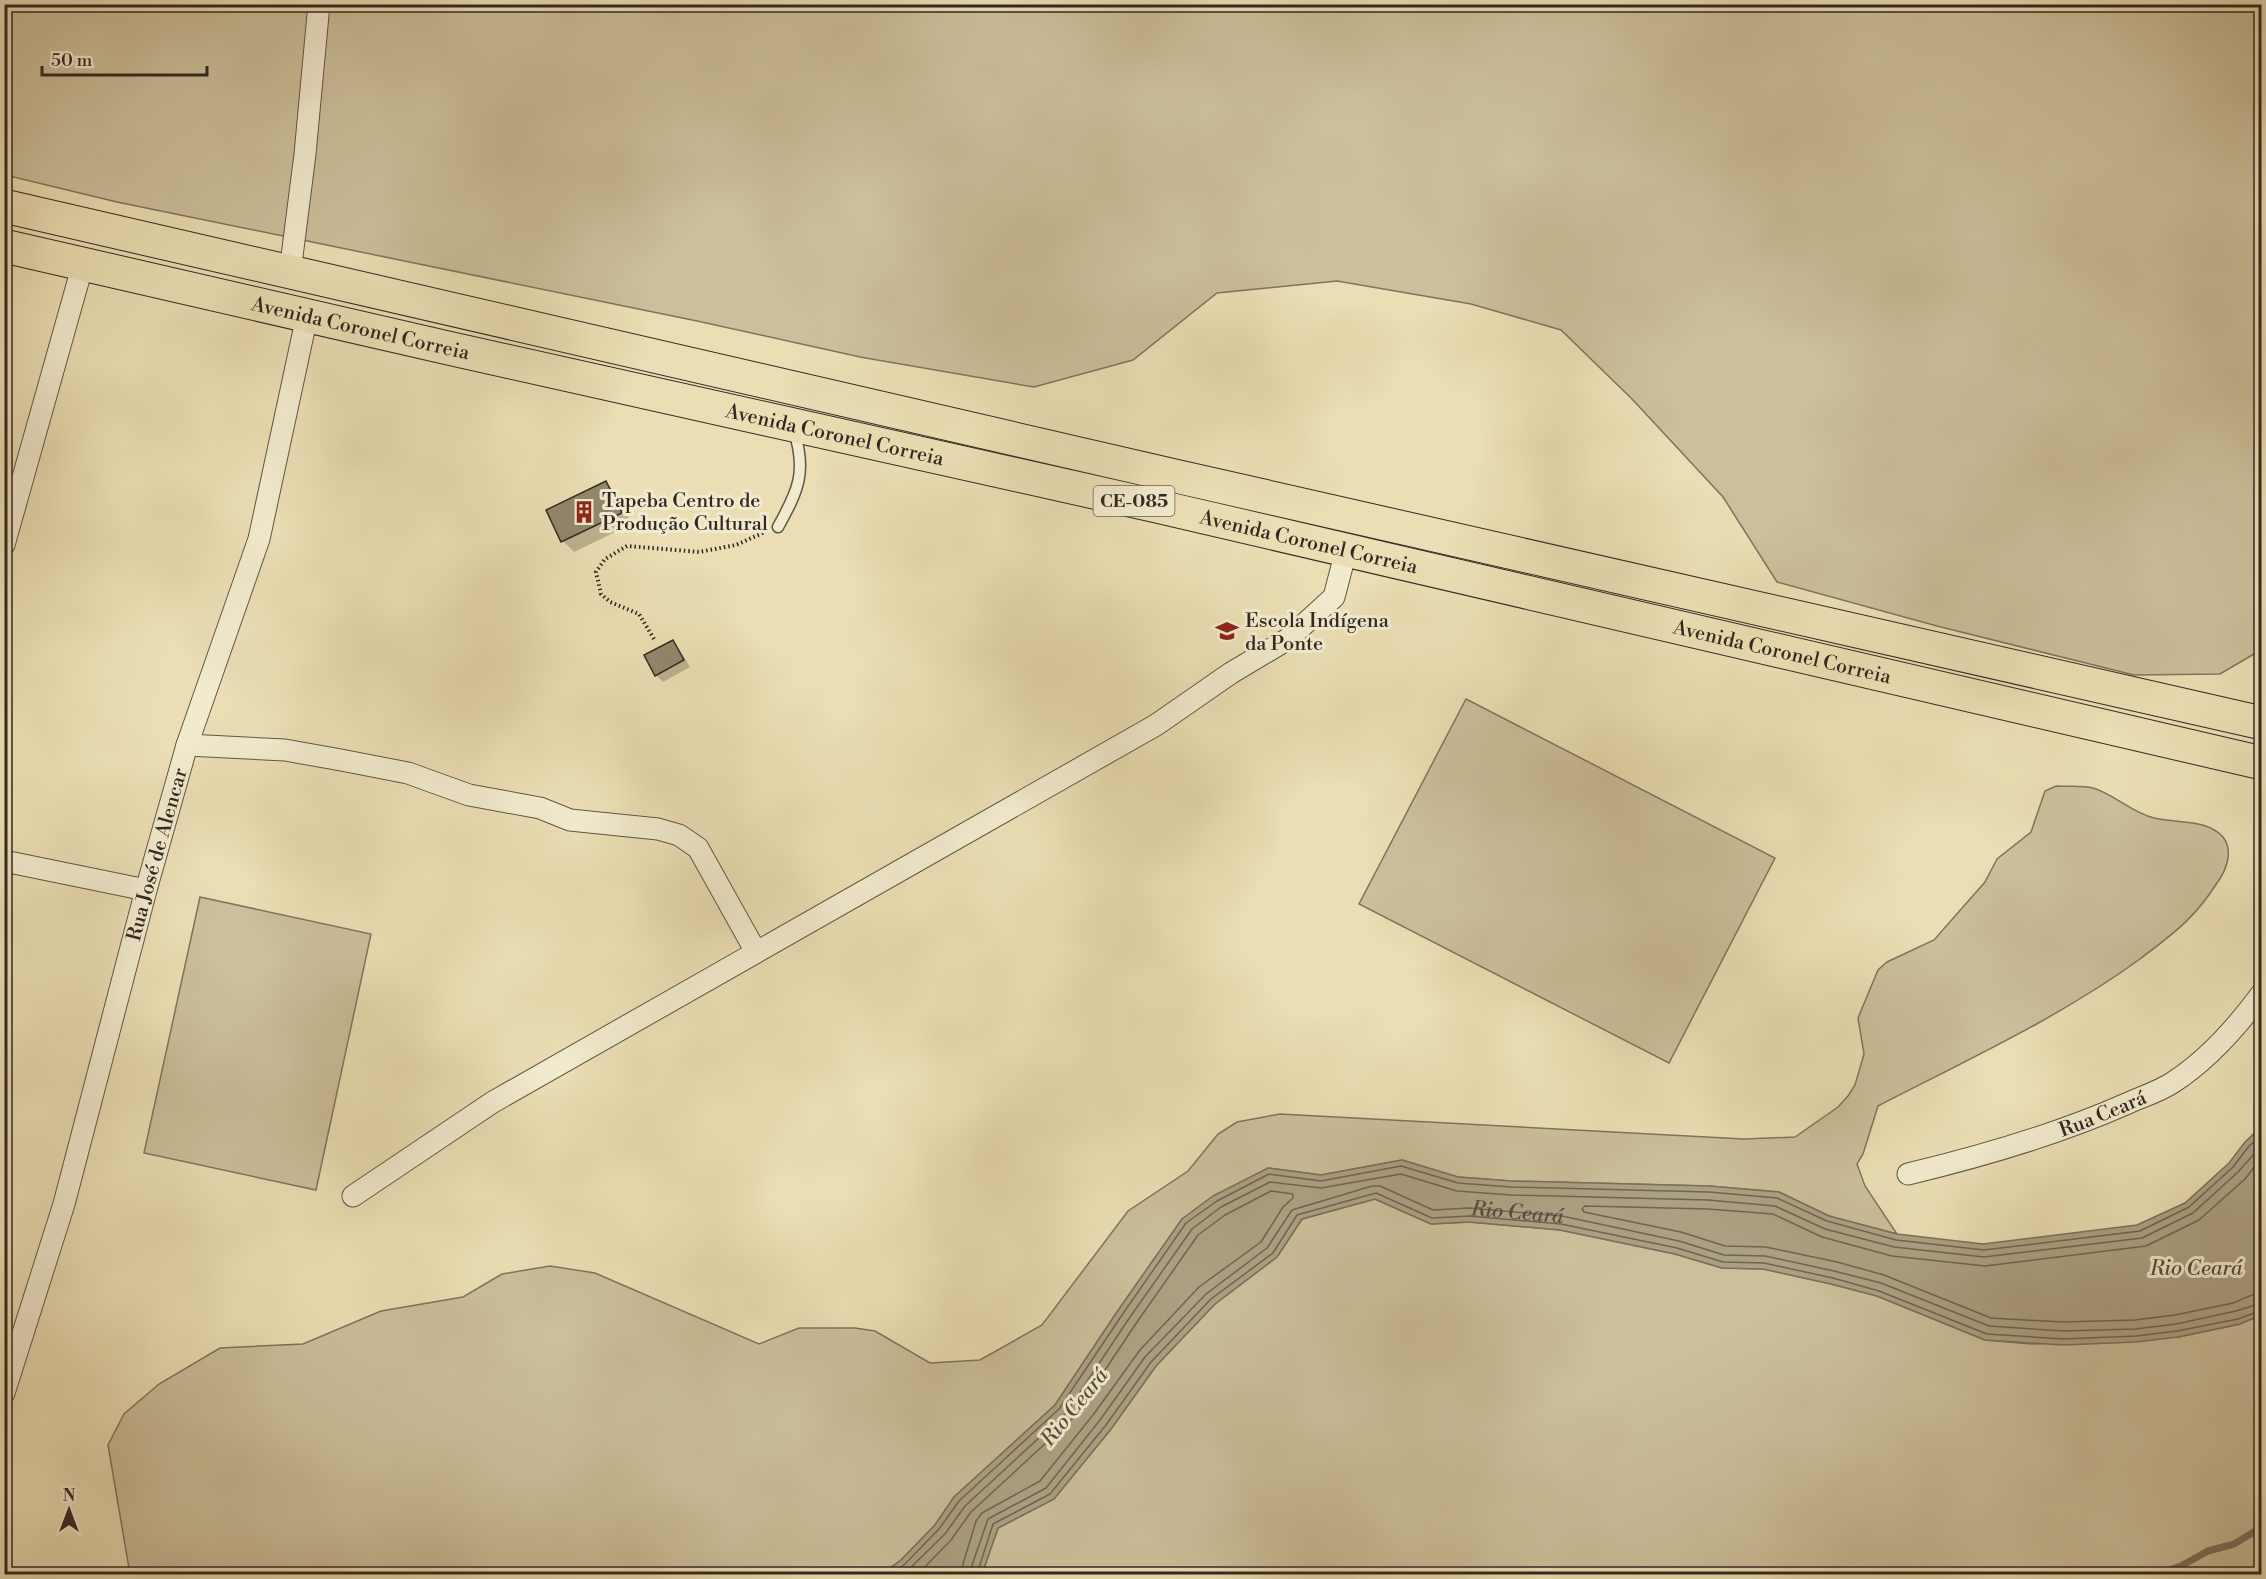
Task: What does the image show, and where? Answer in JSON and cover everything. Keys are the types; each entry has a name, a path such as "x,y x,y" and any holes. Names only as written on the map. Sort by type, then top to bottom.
{"highway":[{"name":"Avenida Coronel Correia","path":"4,206 1175,476 2262,723"},
{"name":"Avenida Coronel Correia","path":"4,246 1152,505 2262,763"}],"street":[{"path":"291,272 319,4"},
{"path":"4,546 83,264"},
{"name":"Rua José de Alencar","path":"4,1394 64,1204 146,890 187,745 259,539 307,316"},
{"path":"353,1196 493,1102 1156,724 1230,673 1288,639 1334,597 1346,551"},
{"path":"187,745 285,750 341,760 408,773 469,795 540,808 570,820 658,829 678,835 698,848 756,952"},
{"path":"4,861 146,890"},
{"name":"Rua Ceará","path":"1908,1174 1983,1156 2105,1114 2171,1083 2236,1028 2262,993"}],"lane":[{"path":"778,527 796,495 800,473 799,447 792,425"}],"path":[{"path":"654,639 639,614 610,602 601,594 596,572 604,559 627,546 699,552 736,545 778,527"}],"shaded area":[{"path":"5,5 2261,5 2261,650 2220,674 2134,675 1937,626 1777,582 1723,497 1632,399 1561,330 1471,304 1337,281 1217,293 1133,360 1034,387 860,357 697,321 117,202 5,175"},
{"path":"1466,699 1775,858 1669,1063 1359,904"},
{"path":"2056,786 2093,788 2146,816 2209,827 2223,837 2226,843 2228,861 2226,867 2208,896 2183,925 2140,959 2045,1019 1878,1106 1863,1154 1857,1164 1865,1186 1897,1234 1829,1216 1779,1192 1709,1186 1511,1181 1458,1177 1402,1160 1321,1175 1268,1168 1182,1219 1055,1405 954,1497 935,1525 901,1560 882,1574 130,1574 108,1445 124,1414 159,1384 220,1348 303,1344 381,1311 463,1297 502,1274 550,1266 595,1273 759,1344 799,1328 855,1328 875,1331 930,1363 980,1360 1042,1325 1128,1211 1188,1171 1218,1134 1237,1122 1280,1114 1744,1139 1795,1137 1838,1107 1855,1085 1864,1054 1858,1018 1878,970 1887,962 1934,940 1985,882 1997,859 2031,832 2045,791"},
{"path":"200,897 371,934 316,1190 144,1153"},
{"path":"1375,1199 1431,1224 1469,1222 1560,1230 1675,1254 1722,1268 1763,1269 1831,1284 1877,1296 1985,1340 2031,1344 2178,1337 2240,1324 2261,1315 2261,1574 982,1574 998,1528 1054,1499 1111,1429 1156,1366 1215,1304 1277,1257 1302,1219"}],"water":[{"name":"Rio Ceará","path":"2261,1127 2261,1315 2240,1324 2178,1337 2136,1342 2063,1345 1985,1340 1877,1296 1831,1284 1763,1269 1722,1268 1675,1254 1560,1230 1469,1222 1431,1224 1375,1199 1302,1219 1277,1257 1215,1304 1156,1366 1111,1429 1054,1499 998,1528 982,1574 882,1574 901,1560 935,1525 954,1497 1055,1405 1182,1219 1213,1196 1268,1168 1321,1175 1402,1160 1458,1177 1511,1181 1709,1186 1779,1192 1829,1216 1897,1234 1983,1244 2137,1225 2185,1203 2229,1163 2245,1142"}],"building":[{"name":"Tapeba Centro de Produção Cultural","path":"606,481 622,513 561,542 546,510"},
{"path":"673,640 684,660 655,676 644,655"}],"waterway":[{"path":"2157,1574 2181,1566 2208,1551 2234,1544 2262,1527"}],"place":[{"name":"Tapeba Centro de Produção Cultural","path":"584,512"},
{"name":"Escola Indígena da Ponte","path":"1227,631"}]}
